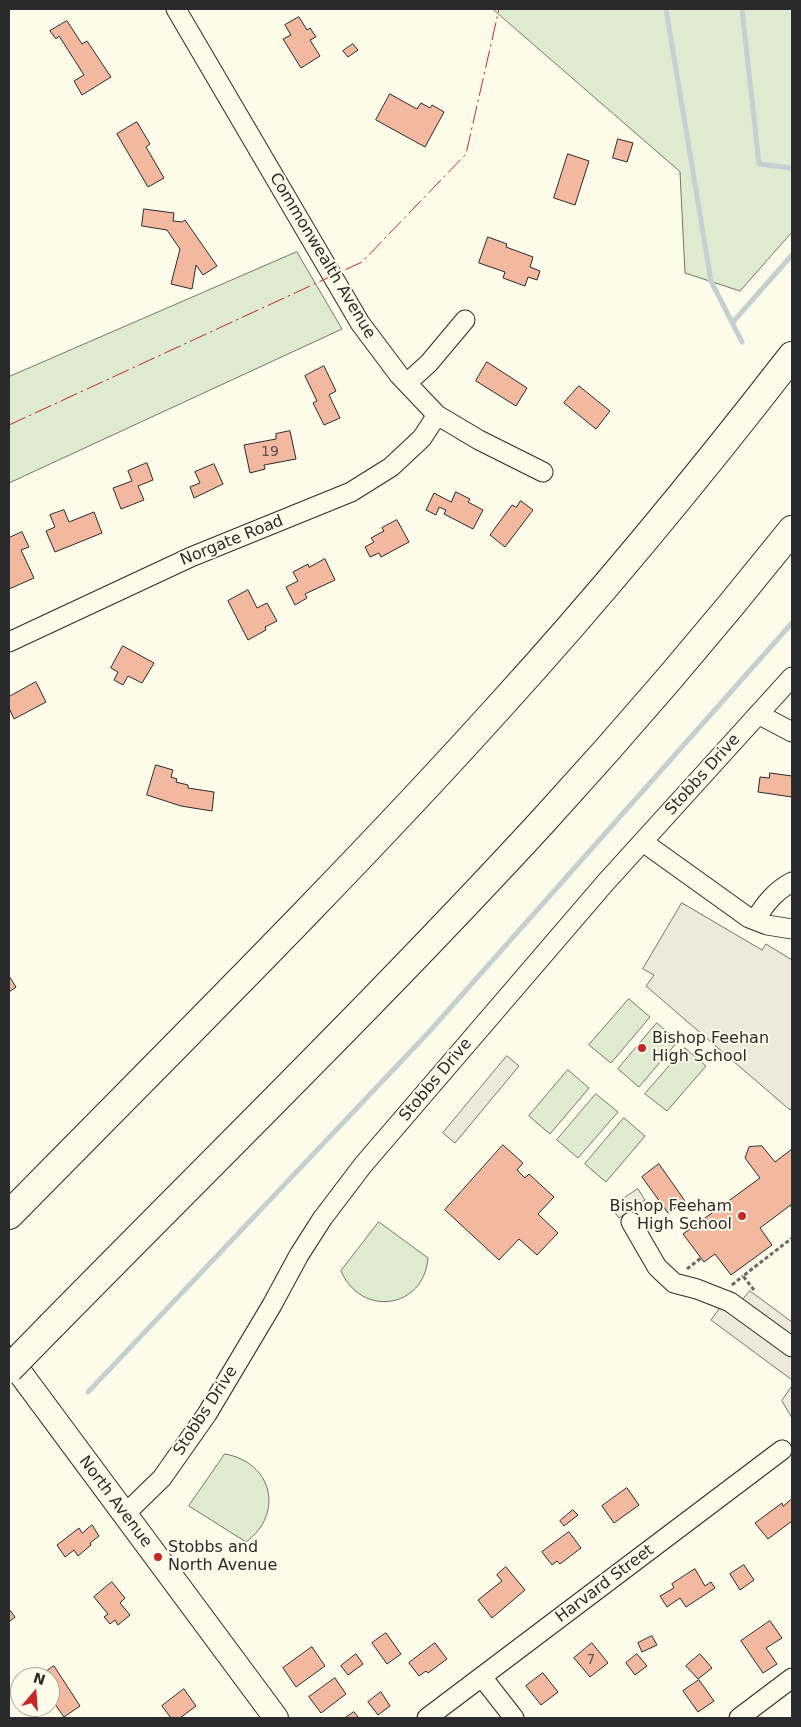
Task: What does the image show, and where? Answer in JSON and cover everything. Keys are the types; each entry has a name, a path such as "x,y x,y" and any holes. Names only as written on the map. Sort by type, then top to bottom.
{"highway":[{"path":"9,1215 337,881 480,729 628,558 792,356"},
{"path":"9,1369 381,991 544,820 671,676 792,530"}],"main road":[{"name":"North Avenue","path":"9,1358 276,1718"}],"street":[{"name":"Commonwealth Avenue","path":"176,9 360,323 406,383 437,415 480,440 543,472"},
{"path":"406,383 429,363 465,320"},
{"name":"Norgate Road","path":"9,642 190,557 351,492 391,466 422,438 437,415"},
{"name":"Stobbs Drive","path":"124,1515 162,1478 208,1414 299,1255 322,1219 363,1165 643,842 792,677"},
{"path":"758,714 792,732"},
{"path":"643,842 749,918 767,925 792,929"},
{"path":"755,920 766,902 780,888 792,882"},
{"path":"631,1222 657,1267 674,1283 697,1288 730,1302 792,1347"},
{"name":"Harvard Street","path":"427,1718 782,1450"},
{"path":"482,1677 514,1718"},
{"path":"739,1718 792,1678"}],"path":[{"path":"754,1290 744,1276 792,1238"}],"green space":[{"path":"493,9 792,9 792,232 740,291 685,273 680,172"},
{"path":"297,252 342,329 9,483 9,377"},
{"path":"629,999 650,1017 611,1063 589,1045"},
{"path":"657,1023 678,1041 639,1087 618,1069"},
{"path":"685,1048 706,1066 667,1111 645,1094"},
{"path":"568,1070 589,1088 550,1134 529,1116"},
{"path":"596,1094 618,1112 578,1158 557,1140"},
{"path":"624,1118 645,1136 606,1182 585,1164"},
{"path":"379,1222 428,1258 424,1275 416,1288 404,1297 391,1301 376,1301 362,1296 350,1286 341,1271"},
{"path":"225,1454 241,1459 254,1467 263,1478 268,1490 269,1504 266,1517 258,1530 246,1542 189,1506"}],"shaded area":[{"path":"682,903 762,950 766,944 792,960 792,1107 790,1110 646,986 654,975 643,969"},
{"path":"507,1056 519,1066 455,1143 443,1133"},
{"path":"638,1189 645,1200 619,1218 611,1207"},
{"path":"750,1291 792,1322 792,1380 711,1320 729,1295 740,1302"},
{"path":"792,1386 792,1418 782,1401"}],"building":[{"path":"299,17 307,30 310,28 316,37 310,40 320,56 301,68 283,39 291,35 285,25"},
{"path":"67,21 82,44 87,41 111,77 82,95 74,81 84,75 59,36 56,39 50,31"},
{"path":"353,44 358,50 348,57 343,51"},
{"path":"390,94 417,109 421,103 430,108 432,105 444,112 425,147 376,120"},
{"path":"137,122 150,144 146,147 164,178 148,187 117,134"},
{"path":"618,139 633,143 627,162 613,158"},
{"path":"568,154 589,161 575,205 554,198"},
{"path":"144,209 174,213 173,221 182,222 185,220 217,266 203,275 196,265 192,289 171,284 180,249 167,230 142,226"},
{"path":"488,237 507,244 506,247 533,257 530,267 540,271 537,280 528,277 525,286 503,278 505,272 479,263"},
{"path":"487,362 527,388 516,406 476,381"},
{"path":"324,366 336,391 329,395 340,418 324,425 313,403 317,401 305,376"},
{"path":"579,386 610,411 596,429 564,403"},
{"path":"290,431 296,459 264,465 265,469 250,473 244,445 276,439 276,434"},
{"path":"147,463 153,480 138,486 144,500 121,509 113,488 132,481 128,471"},
{"path":"214,464 223,484 194,498 190,487 200,483 195,472"},
{"path":"456,492 470,499 468,502 483,510 473,529 444,514 446,510 439,507 436,515 426,510 434,493 451,502"},
{"path":"521,501 533,510 505,547 490,535 512,505 516,507"},
{"path":"64,510 69,522 94,512 102,533 55,552 46,531 55,527 50,515"},
{"path":"397,520 409,542 381,557 379,553 370,557 365,547 374,542 371,538 384,531 382,528"},
{"path":"22,532 29,547 21,550 34,578 9,589 9,538"},
{"path":"325,559 335,580 305,594 307,598 295,605 286,587 298,581 293,572 308,564 309,567"},
{"path":"248,590 257,608 267,603 277,621 265,627 266,630 248,640 228,601"},
{"path":"123,646 154,663 142,683 128,676 123,685 114,680 118,672 111,668"},
{"path":"36,682 46,702 14,719 9,708 9,697"},
{"path":"156,765 173,770 171,777 177,779 176,782 188,785 188,788 214,792 212,811 181,806 147,795"},
{"path":"770,773 792,776 792,797 758,792 760,777 769,778"},
{"path":"9,976 16,987 9,992"},
{"path":"503,1145 523,1163 517,1170 525,1178 529,1174 554,1197 538,1214 558,1233 537,1255 519,1239 499,1260 445,1210"},
{"name":"Bishop Feeham High School","path":"762,1146 775,1162 792,1149 792,1204 760,1228 772,1245 731,1275 715,1254 704,1262 683,1234 760,1178 745,1158 749,1147"},
{"path":"659,1164 685,1201 668,1213 642,1177"},
{"path":"627,1488 639,1505 614,1523 602,1506"},
{"path":"792,1499 792,1521 768,1539 755,1523 782,1503 783,1506"},
{"path":"573,1510 578,1515 564,1526 560,1521"},
{"path":"92,1525 99,1536 78,1556 74,1550 65,1557 57,1545 79,1528 82,1533"},
{"path":"569,1532 581,1548 560,1564 557,1561 552,1565 542,1552"},
{"path":"744,1565 754,1580 740,1590 730,1574"},
{"path":"506,1567 525,1590 492,1618 478,1600 502,1581 497,1575"},
{"path":"695,1569 705,1586 711,1582 715,1588 686,1607 680,1598 667,1607 660,1596 674,1588 672,1584"},
{"path":"112,1582 125,1598 120,1603 130,1615 118,1625 115,1620 110,1624 104,1617 108,1614 94,1597"},
{"path":"9,1609 15,1617 9,1622"},
{"path":"770,1621 782,1638 766,1648 777,1664 763,1673 741,1641"},
{"path":"386,1633 401,1654 387,1664 372,1643"},
{"path":"652,1636 657,1645 642,1652 638,1643"},
{"path":"435,1643 447,1659 428,1673 426,1671 419,1676 409,1663"},
{"path":"592,1643 608,1663 590,1677 574,1658"},
{"path":"312,1647 325,1666 296,1687 283,1668"},
{"path":"356,1654 363,1664 348,1675 341,1666"},
{"path":"637,1654 647,1666 635,1675 626,1663"},
{"path":"700,1654 712,1668 698,1679 686,1666"},
{"path":"543,1673 558,1692 541,1705 526,1686"},
{"path":"60,1675 80,1706 64,1717 60,1711"},
{"path":"335,1678 346,1694 321,1713 309,1697"},
{"path":"699,1680 714,1701 698,1712 683,1691"},
{"path":"184,1689 196,1706 180,1718 171,1718 162,1706"},
{"path":"381,1692 390,1706 378,1715 368,1702"},
{"path":"354,1712 359,1718 345,1718"}],"waterway":[{"path":"666,9 711,281 742,342"},
{"path":"742,9 759,164 792,168"},
{"path":"732,323 792,255"},
{"path":"88,1392 428,1033 792,623"}],"power":[{"path":"9,425 362,262 466,154 499,9"}],"place":[{"name":"Bishop Feehan High School","path":"642,1048"},
{"name":"Bishop Feeham High School","path":"742,1216"},
{"name":"Stobbs and North Avenue","path":"158,1557"}]}
